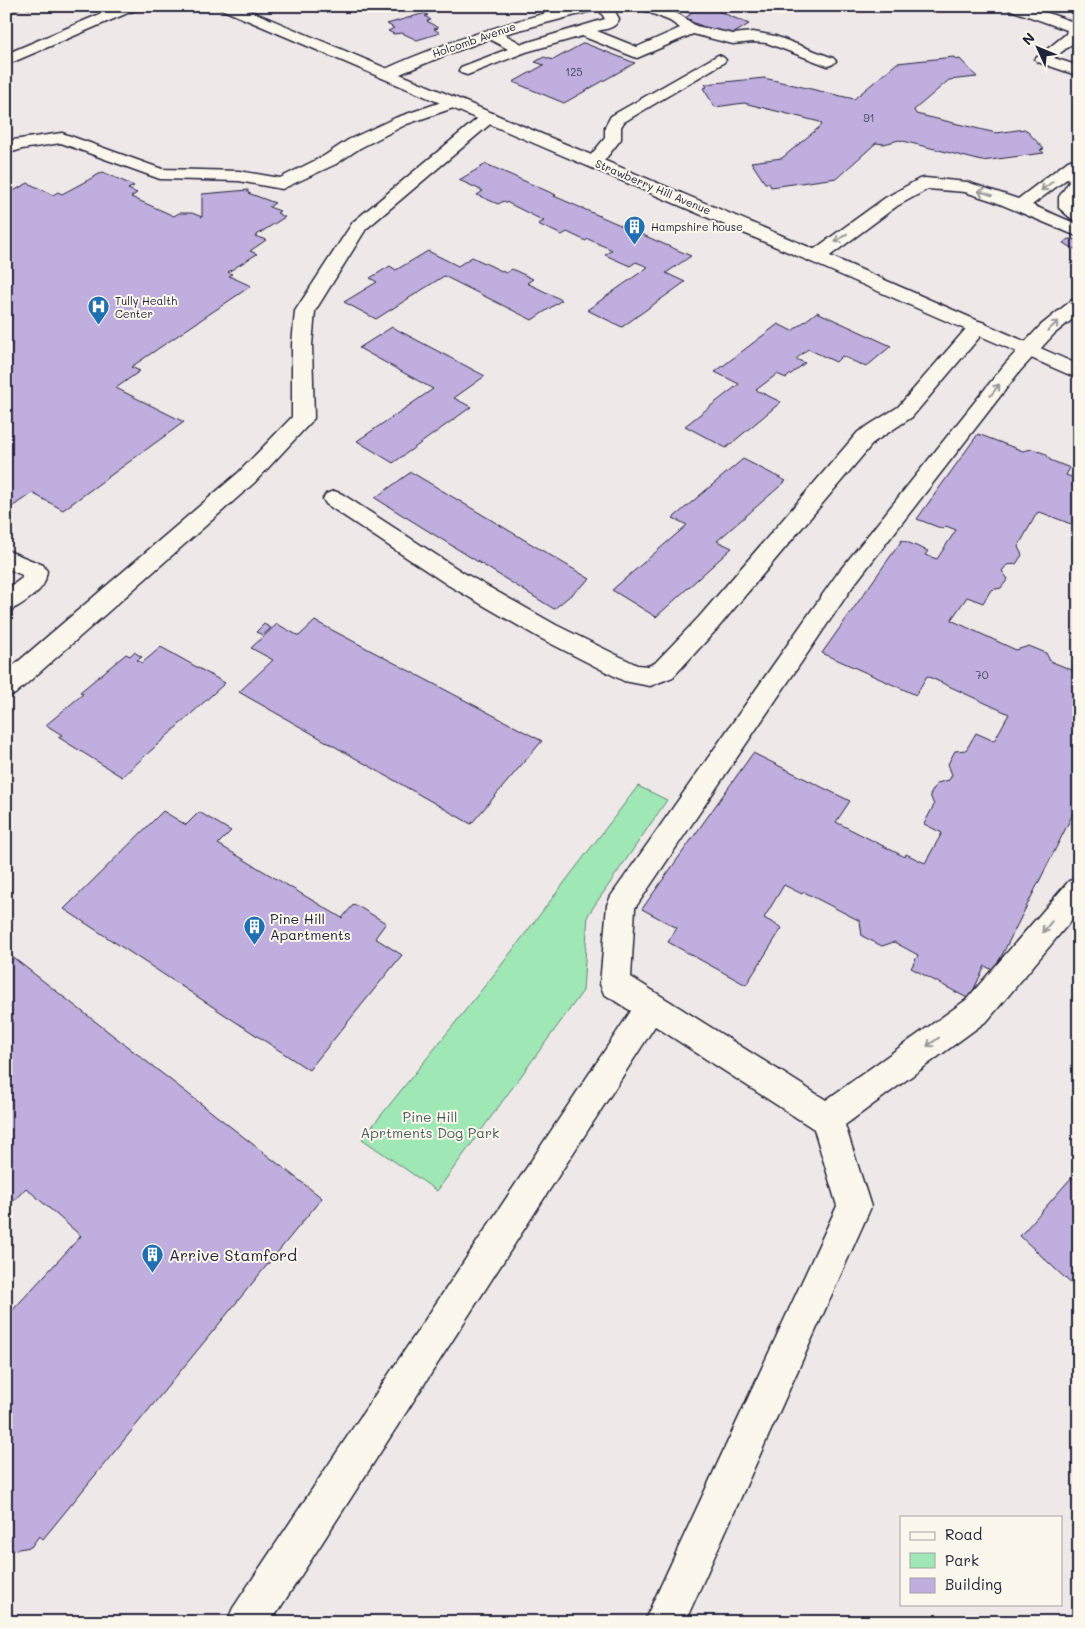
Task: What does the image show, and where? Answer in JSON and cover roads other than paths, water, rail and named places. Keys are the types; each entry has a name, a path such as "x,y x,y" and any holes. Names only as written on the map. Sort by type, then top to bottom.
{"main road":[{"path":"6,60 132,6"},
{"name":"Strawberry Hill Avenue","path":"226,6 816,257 1079,373"},
{"name":"Holcomb Avenue","path":"387,74 460,43 489,33 594,6"},
{"path":"467,70 521,49 611,22 612,19 605,6"},
{"path":"646,6 675,18 691,29 733,39 770,38 828,61"},
{"path":"1013,6 1077,27 1073,36 1042,58 1079,71"},
{"path":"583,31 637,54 691,29"},
{"path":"489,33 521,49"},
{"path":"594,162 613,139 613,127 617,119 718,60"},
{"path":"6,149 19,144 62,138 160,174 239,176 282,184 385,129 454,102"},
{"path":"6,687 246,478 303,418 302,345 305,311 359,226 489,117"},
{"path":"1020,206 1076,164"},
{"path":"1076,164 1078,182 1068,197 1068,208 1079,216"},
{"path":"816,257 891,202 925,183 967,187 1020,206 1079,232"},
{"path":"664,1622 854,1207 826,1119 615,984 621,905 845,580 1012,368 1047,330 1079,304"},
{"path":"334,499 456,579 546,632 633,674 650,676 664,670 708,623 866,437 905,412 978,327"},
{"path":"6,558 35,571 33,582 6,603"},
{"path":"826,1119 977,1010 1079,890"},
{"path":"247,1622 650,1006"}],"place":[{"name":"Hampshire house","path":"635,246"},
{"name":"Tully Health Center","path":"99,326"},
{"name":"Pine Hill Apartments","path":"254,946"},
{"name":"Arrive Stamford","path":"153,1274"}],"park label":[{"name":"Pine Hill Aprtments Dog Park","path":"430,1126"}]}
